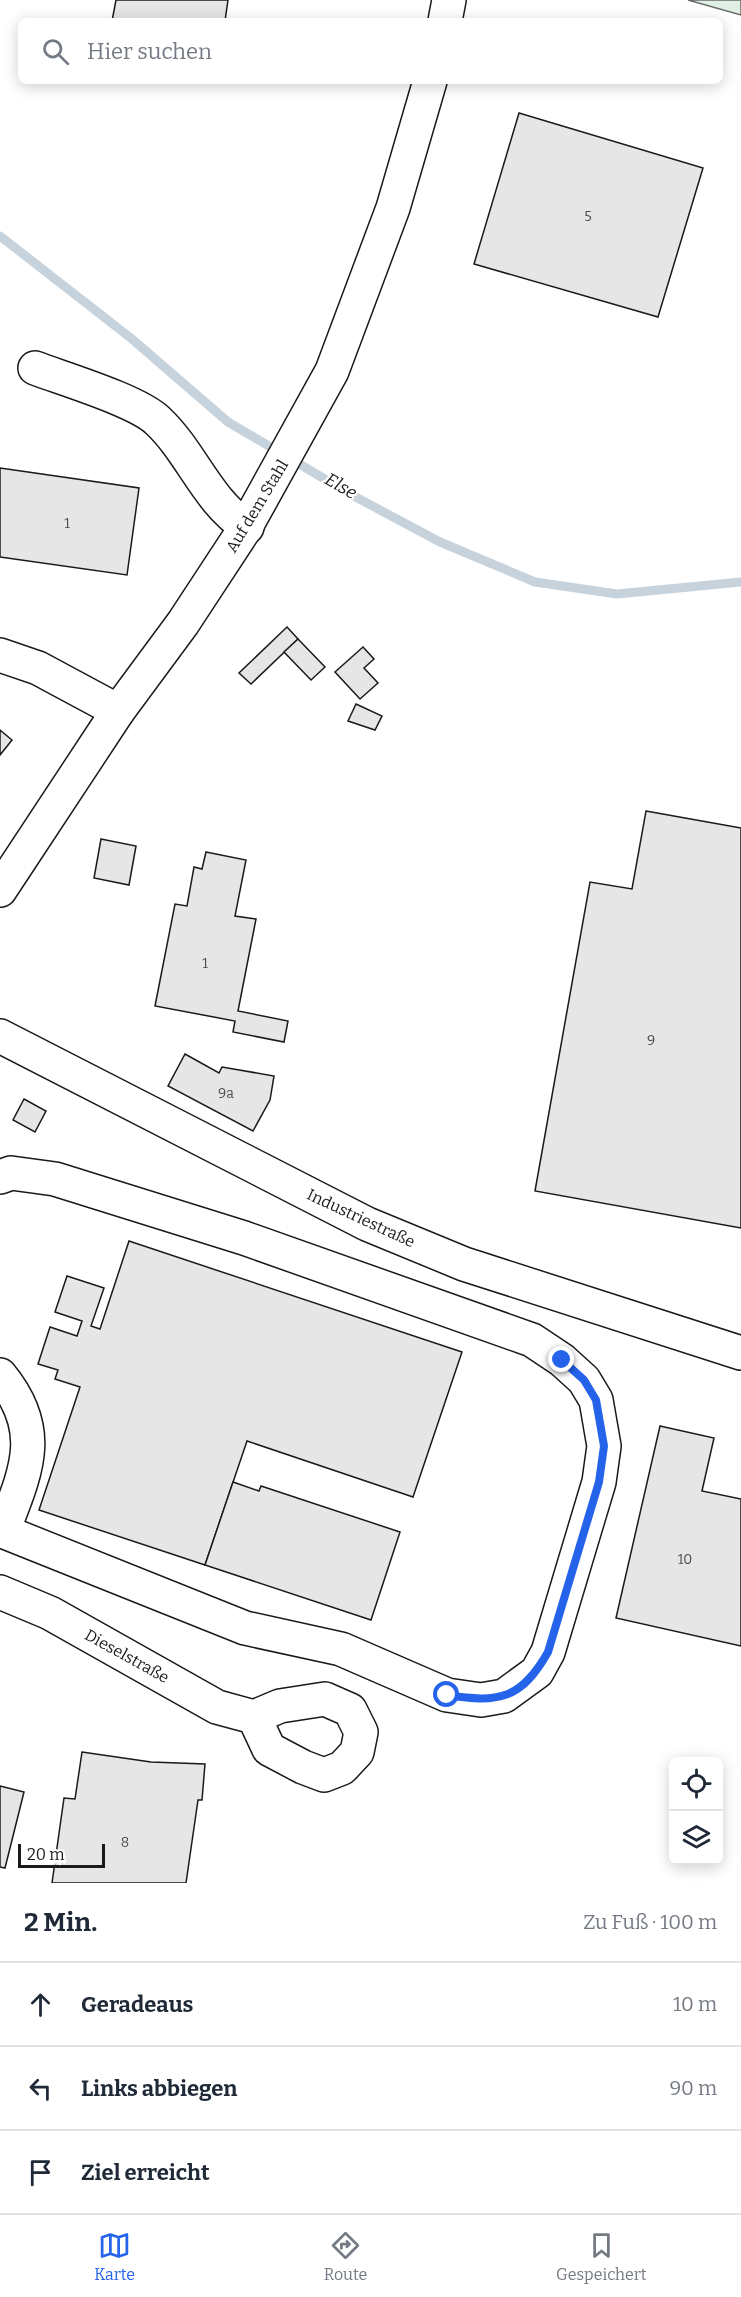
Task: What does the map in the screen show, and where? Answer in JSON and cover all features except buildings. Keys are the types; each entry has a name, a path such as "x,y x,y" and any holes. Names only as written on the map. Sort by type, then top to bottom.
{"street":[{"path":"446,18 449,0"},
{"name":"Auf dem Stahl","path":"0,890 118,711 183,622 246,527 332,371 393,208 429,84"},
{"path":"35,368 141,409 158,420 225,511 246,527"},
{"path":"0,655 38,668 118,711"},
{"name":"Industriestraße","path":"0,1036 367,1224 464,1264 741,1353"},
{"path":"0,1176 11,1173 56,1179 244,1238 532,1340 562,1360 584,1380 596,1400 604,1446 599,1482 548,1652 537,1672 504,1696 481,1700 447,1695 341,1649 245,1628 1,1531 26,1472 28,1444 25,1419 13,1390 0,1375"},
{"name":"Dieselstraße","path":"0,1592 50,1613 217,1707 254,1717"}],"green space":[{"path":"688,0 741,0 741,15"}],"waterway":[{"name":"Else","path":"0,236 132,339 228,422 350,494 440,542 535,582 617,594 741,582"}],"route":[{"path":"447,1695 481,1700 504,1696 537,1672 548,1652 599,1482 604,1446 602,1423 596,1400 584,1380 562,1360"}]}
